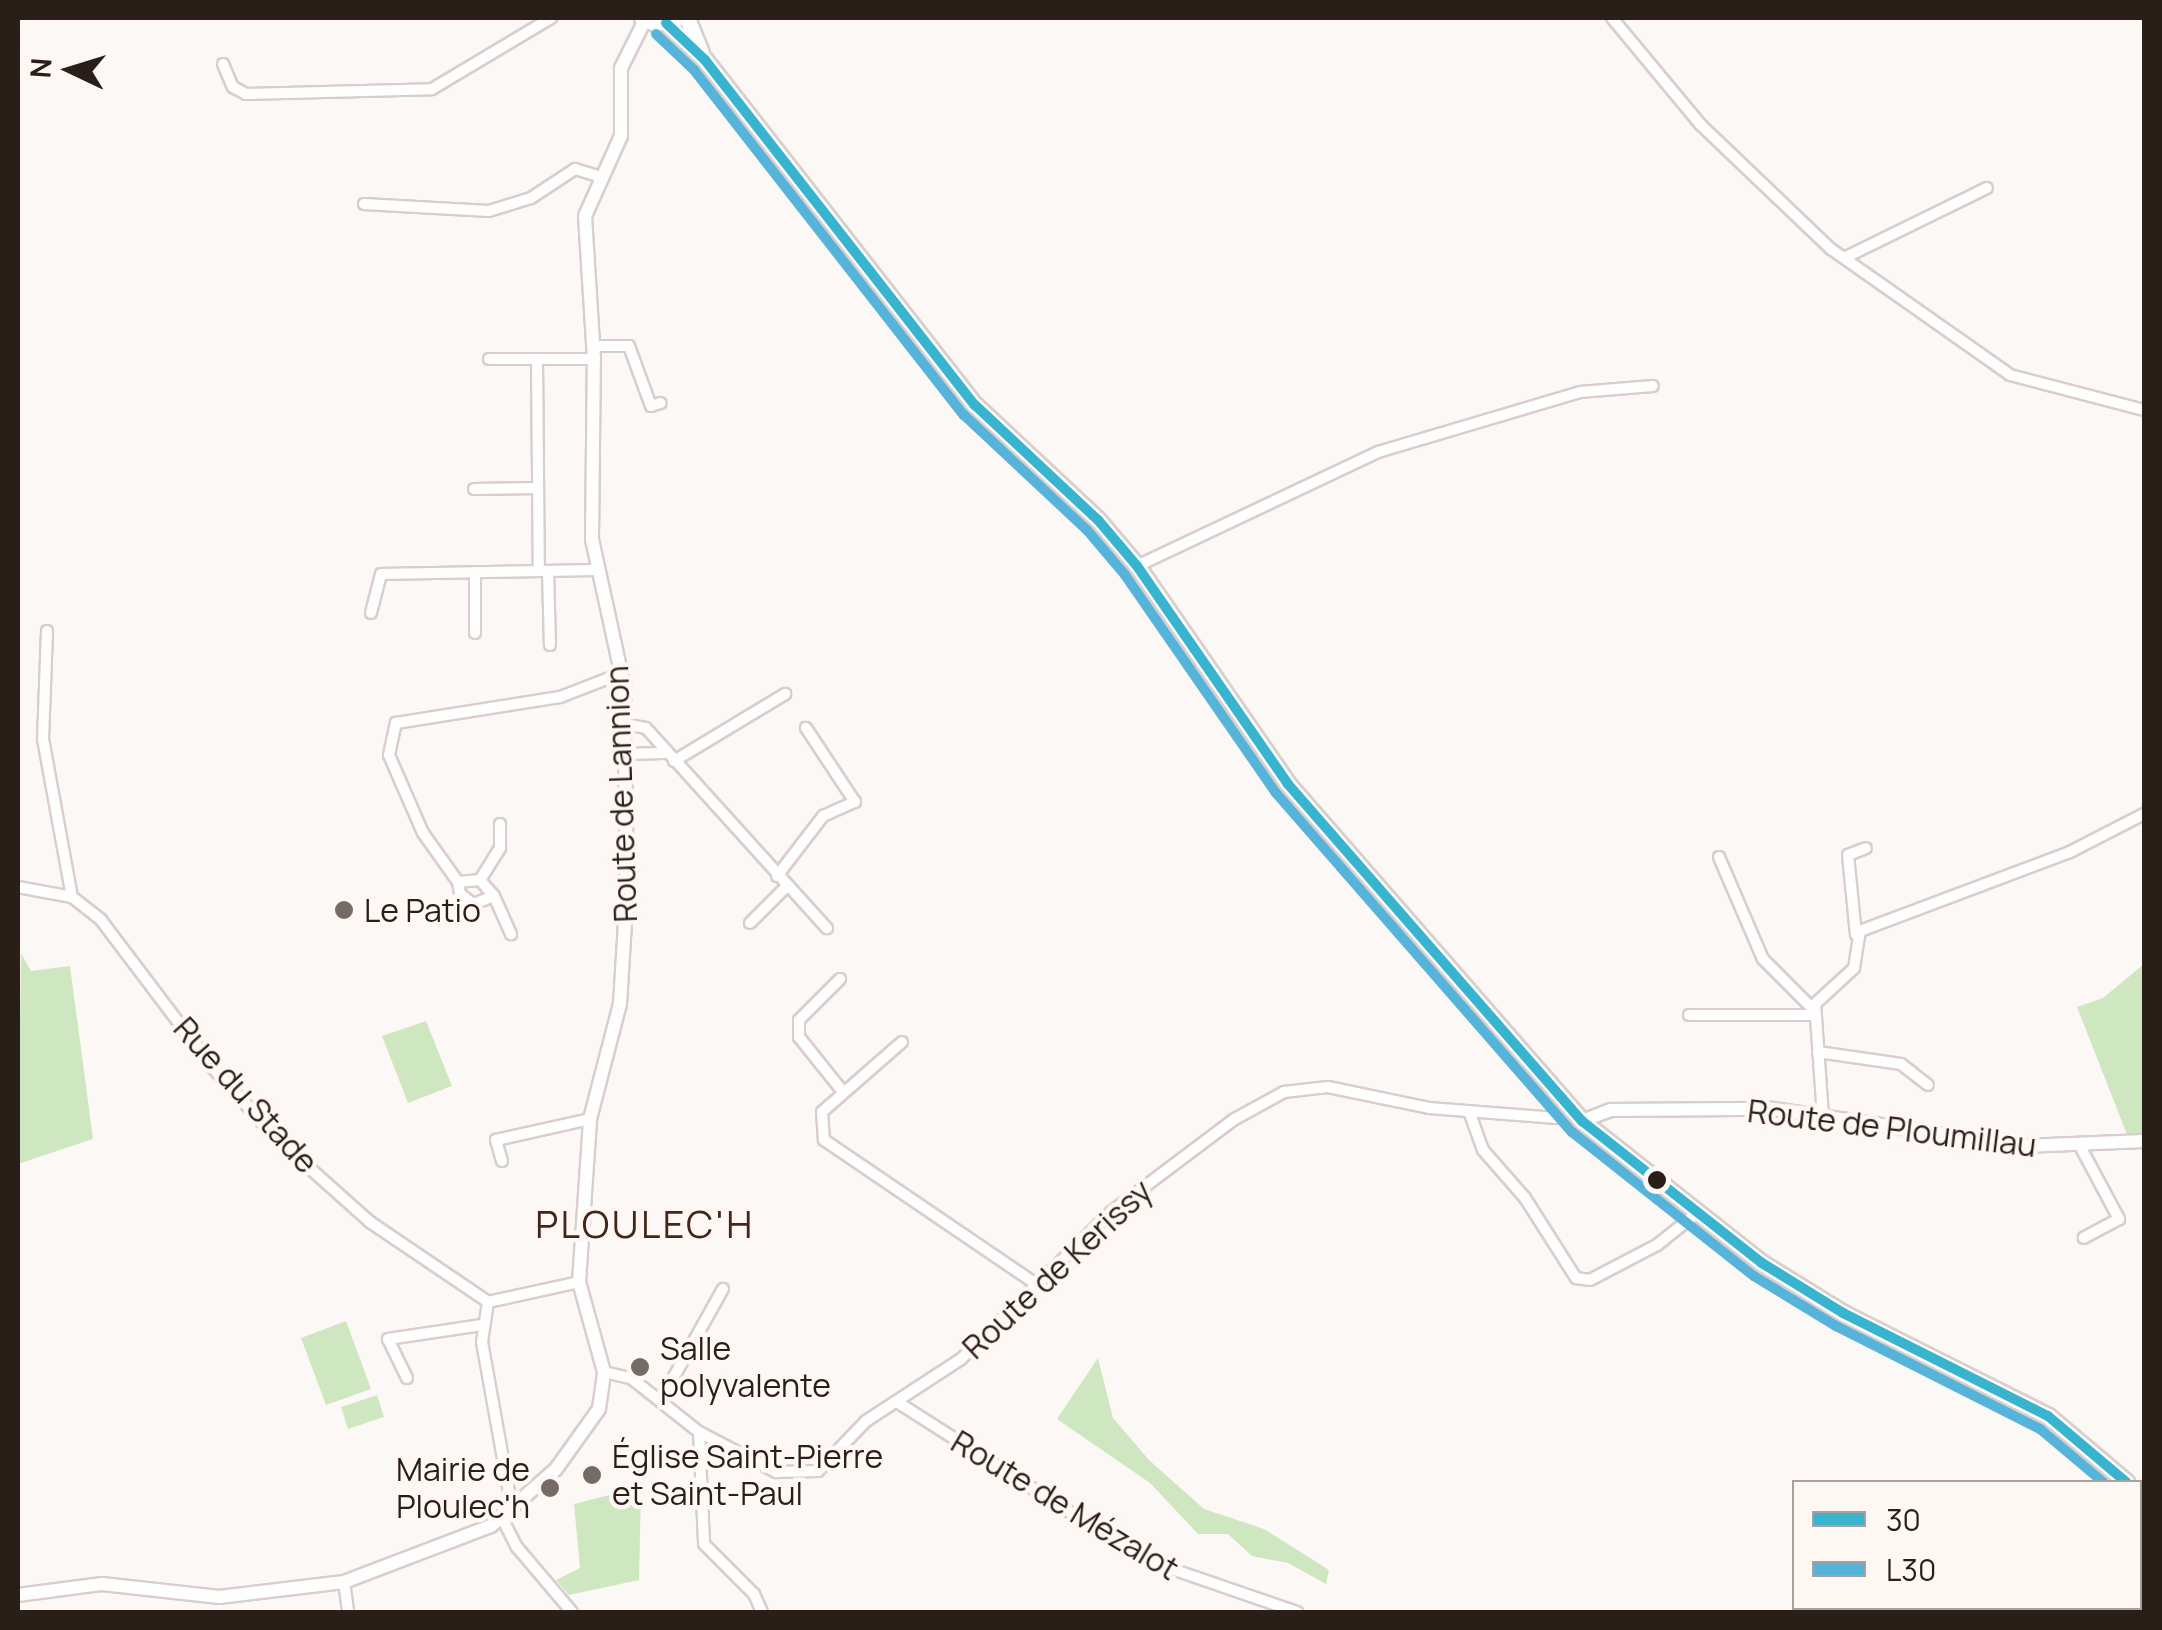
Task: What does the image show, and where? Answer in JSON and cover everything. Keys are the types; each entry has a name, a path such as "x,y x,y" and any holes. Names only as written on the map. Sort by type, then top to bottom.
{"main road":[{"path":"686,18 705,60"},
{"path":"644,19 672,20 976,404 1098,520 1137,566 1288,783 1582,1121 1696,1214 1810,1294 2048,1416 2124,1480"}],"street":[{"path":"223,64 234,88 246,94 432,90 551,18"},
{"path":"1612,18 1700,124 1844,258 2010,375 2144,410"},
{"name":"Route de Lannion","path":"604,1372 579,1282 590,1119 623,981 624,724 622,673 596,570 594,352 585,216 598,176 621,136 621,68 644,19"},
{"path":"364,204 489,211 531,198 575,169 598,176"},
{"path":"1844,258 1988,188"},
{"path":"489,359 537,359 629,346 650,406 660,404"},
{"path":"537,359 538,488 550,646"},
{"path":"1137,566 1378,452 1580,392 1653,386"},
{"path":"474,489 538,488"},
{"path":"370,613 381,574 596,570"},
{"path":"475,572 475,633"},
{"path":"47,632 43,739 72,897"},
{"path":"494,896 473,904 424,833 389,755 396,723 560,696 622,673"},
{"path":"674,761 785,694"},
{"path":"624,724 646,728 664,753 828,928"},
{"path":"777,876 822,816 856,802 806,728"},
{"path":"624,754 664,753"},
{"path":"1856,935 2070,852 2144,814"},
{"path":"480,880 500,848 500,824"},
{"path":"1689,1015 1814,1013 1854,968 1856,935 1848,855 1866,848"},
{"path":"1719,857 1764,959 1814,1013 1823,1116"},
{"path":"458,882 480,880"},
{"path":"480,880 494,896 511,934"},
{"path":"750,923 787,886"},
{"name":"Rue du Stade","path":"18,887 72,897 120,937 213,1068 276,1138 370,1222 488,1302"},
{"path":"840,979 799,1020 799,1037 843,1092"},
{"path":"902,1042 822,1112 824,1140 1036,1284"},
{"path":"1818,1052 1901,1064 1928,1085"},
{"name":"Route de Kerissy","path":"604,1372 631,1378 662,1398 699,1432 776,1472 806,1476 897,1402 961,1359 1111,1212 1233,1120 1284,1092 1328,1087 1469,1111 1557,1118"},
{"name":"Route de Ploumillau","path":"1582,1121 1611,1110 1773,1109 1999,1144 2080,1146 2144,1141"},
{"path":"1469,1111 1483,1150 1525,1198 1576,1278 1590,1280 1657,1245 1696,1214"},
{"path":"502,1162 496,1140 590,1119"},
{"path":"2080,1146 2119,1219 2084,1238"},
{"path":"572,1612 517,1547 507,1514 482,1325 488,1302 579,1282"},
{"path":"662,1398 723,1289"},
{"path":"407,1378 388,1339 482,1325"},
{"path":"18,1595 102,1584 218,1598 344,1582 471,1536 507,1514 592,1426 604,1372"},
{"name":"Route de Mézalot","path":"897,1402 1142,1559 1297,1612"},
{"path":"699,1432 704,1544 754,1594 762,1612"},
{"path":"344,1582 348,1612"},
{"path":"217,1612 218,1598"}],"green space":[{"path":"21,953 31,971 70,966 93,1139 18,1164"},
{"path":"2144,964 2144,1135 2128,1137 2077,1007 2103,998"},
{"path":"426,1021 452,1086 408,1103 382,1036"},
{"path":"346,1321 371,1389 326,1405 301,1338"},
{"path":"1098,1358 1113,1418 1149,1460 1204,1509 1264,1529 1329,1570 1326,1584 1288,1563 1252,1556 1228,1534 1198,1534 1150,1483 1057,1419"},
{"path":"377,1395 384,1417 348,1429 341,1407"},
{"path":"641,1487 639,1580 569,1595 556,1580 580,1568 574,1504"}],"transit line":[{"name":"30","path":"666,23 705,60 975,405 1098,520 1137,566 1287,783 1582,1121 1762,1263 1843,1313 2048,1416 2124,1480"},
{"name":"L30","path":"656,34 694,70 964,415 1087,530 1125,575 1276,793 1572,1132 1754,1276 1836,1326 2040,1429 2101,1480"}],"place":[{"name":"Le Patio","path":"344,910"},
{"name":"Salle polyvalente","path":"640,1367"},
{"name":"Église Saint-Pierre et Saint-Paul","path":"592,1475"},
{"name":"Mairie de Ploulec'h","path":"550,1488"}],"district":[{"name":"PLOULEC'H","path":"645,1224"}]}
